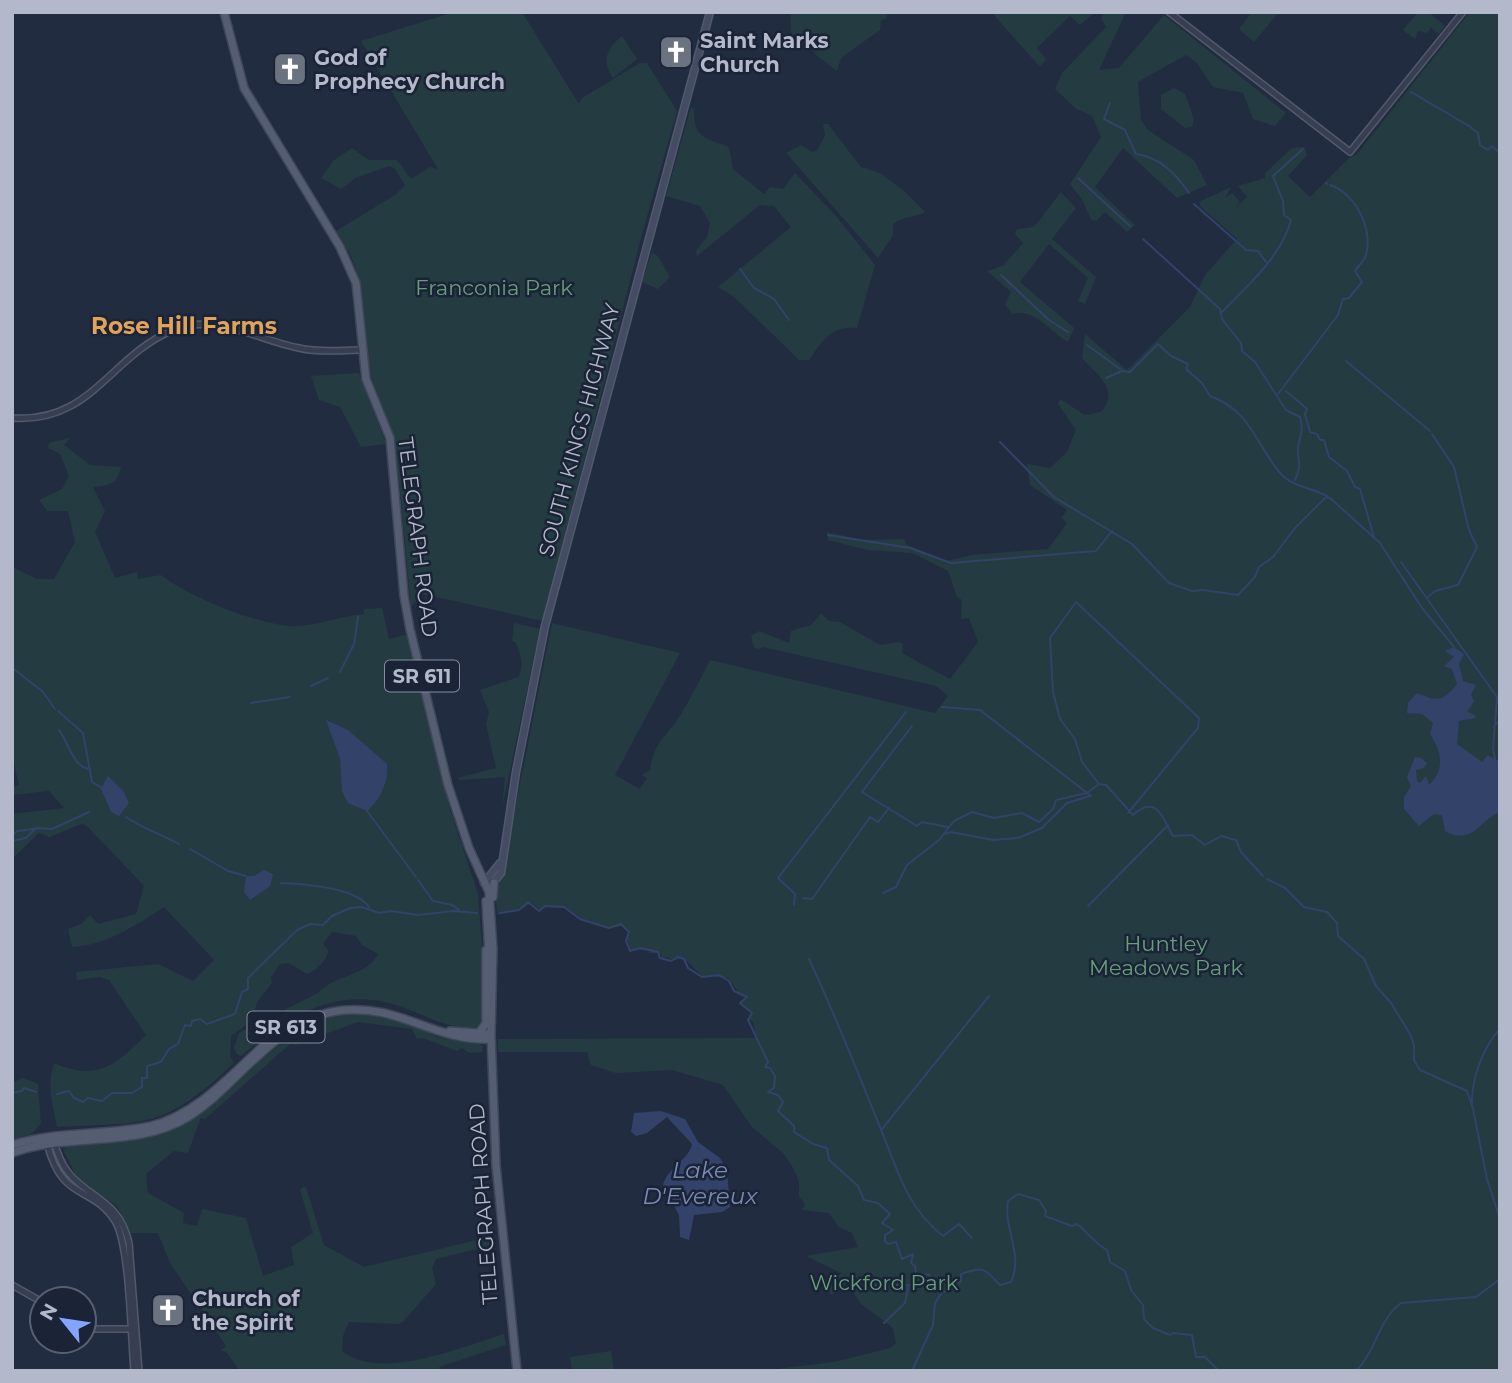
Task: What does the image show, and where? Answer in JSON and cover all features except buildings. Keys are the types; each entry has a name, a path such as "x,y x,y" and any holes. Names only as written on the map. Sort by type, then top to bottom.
{"main road":[{"name":"TELEGRAPH ROAD","path":"224,12 238,73 249,97 349,262 358,295 367,382 390,438 404,596 410,629 450,790 493,915 491,1036"},
{"name":"SOUTH KINGS HIGHWAY","path":"494,883 500,873 545,626 710,12"},
{"name":"SOUTH KINGS HIGHWAY","path":"484,883 501,862"},
{"name":"TELEGRAPH ROAD","path":"484,883 496,1165 517,1371"},
{"path":"484,883 494,883 493,915"},
{"path":"477,1034 483,1031 486,1023 484,894"},
{"name":"SR 613","path":"12,1145 160,1123 199,1103 290,1025 317,1012 341,1006 386,1007 446,1030 491,1036"},
{"name":"SR 613","path":"12,1153 50,1138 160,1129 186,1118 214,1098 285,1033 308,1020 335,1012 383,1011 450,1035 491,1036"},
{"path":"214,1098 217,1090 242,1068 242,1064"}],"street":[{"path":"1169,12 1350,152 1463,12"},
{"path":"12,418 44,417 72,407 158,337 191,324 224,326 310,350 363,350"},
{"path":"50,1138 62,1180 75,1192 106,1210 118,1226 134,1329 137,1371"},
{"path":"98,1329 134,1329"}],"green space":[{"name":"Franconia Park","path":"454,12 522,12 579,104 582,98 640,63 647,63 677,111 641,238 543,621 423,594 411,607 395,439 370,374 360,280 350,254 336,231 395,195 405,185 390,166 357,177 341,189 321,178 333,161 352,148 369,160 397,160 411,179 430,167 438,169 361,41"},
{"path":"790,12 888,12 886,19 881,20 880,30 841,58 837,71 816,55 807,43 792,42"},
{"path":"1095,12 1080,25 1070,16 1037,48 1046,59 1040,67 992,13"},
{"path":"1104,12 1126,12 1099,70 1119,68 1164,15 1286,113 1275,126 1253,119 1243,93 1213,87 1197,63 1186,55 1138,82 1141,120 1148,130 1194,160 1207,185 1177,198 1123,148 1095,187 1135,225 1127,232 1105,212 1096,221 1091,220 1083,201 1070,184 1101,137 1092,116 1075,108 1055,89 1062,73 1106,27 1101,18"},
{"path":"1252,12 1279,12 1254,42 1239,29"},
{"path":"1418,12 1428,12 1445,26 1438,34 1431,27 1427,33 1418,31 1415,39 1403,30"},
{"name":"Huntley Meadows Park","path":"1470,12 1500,12 1500,1371 759,1371 834,1362 890,1348 896,1343 893,1328 860,1303 847,1282 832,1295 827,1290 841,1273 806,1256 858,1247 852,1233 839,1227 829,1213 802,1210 805,1204 799,1196 799,1181 792,1166 783,1153 752,1127 723,1085 672,1070 616,1073 591,1065 587,1052 498,1052 498,1039 756,1038 753,1022 748,1020 752,1012 740,1003 748,996 739,993 728,978 702,976 684,958 663,959 660,953 649,953 650,949 630,951 627,939 630,934 625,926 609,928 587,922 564,907 553,908 546,905 542,911 531,903 524,908 497,915 495,887 502,875 552,623 680,653 615,775 640,789 647,778 642,775 650,770 658,745 681,714 710,660 935,713 948,696 936,686 763,647 758,649 754,647 751,636 759,631 789,643 791,631 811,625 821,613 829,621 840,622 880,645 899,642 903,644 902,653 950,679 978,642 969,618 961,619 962,600 957,597 948,571 912,553 868,550 828,540 827,532 862,540 904,539 906,544 947,561 971,555 1048,549 1067,523 1061,518 1067,510 1030,485 1027,464 1050,468 1067,452 1076,430 1058,404 1060,399 1085,415 1101,412 1106,404 1108,396 1104,383 1082,358 1085,334 1127,370 1190,307 1205,275 1237,239 1201,207 1199,202 1231,187 1225,198 1232,193 1240,202 1235,208 1247,197 1238,186 1265,178 1265,173 1292,148 1304,147 1307,155 1288,176 1310,197 1350,157 1357,154"},
{"path":"622,36 637,59 613,78 607,66 607,55"},
{"path":"1174,88 1185,94 1194,119 1192,127 1185,128 1161,109 1161,95"},
{"path":"691,107 702,136 729,147 733,169 764,194 770,187 783,189 795,173 836,216 875,265 857,328 840,329 828,336 809,360 799,360 733,296 718,287 791,227 774,206 760,205 697,256 696,251 707,237 710,223 700,206 666,196"},
{"path":"823,124 828,124 861,167 880,173 903,190 925,212 893,224 893,235 878,258 786,153 801,145 812,152 817,150 825,136"},
{"path":"1061,192 1076,208 1052,239 1096,277 1085,304 1078,301 1088,278 1049,244 1020,282 1074,328 1068,342 1035,317 1012,314 1005,304 1011,292 987,271 1003,266 1023,243 1015,234 1017,229 1034,227"},
{"path":"652,252 658,256 670,277 658,289 642,282"},
{"path":"359,373 386,444 361,447 340,407 319,400 311,376"},
{"path":"70,438 64,445 90,465 121,467 115,481 93,487 105,511 95,532 115,578 137,572 138,579 161,575 188,592 222,607 273,624 288,626 316,624 364,614 364,609 382,608 389,639 408,634 450,809 478,894 485,985 485,1018 480,1028 449,1025 402,1007 356,999 315,1008 277,1028 241,1056 237,1054 234,1048 239,1033 366,967 378,954 362,945 356,936 332,932 323,944 329,951 315,970 307,974 289,963 280,964 271,977 272,983 257,1002 253,1020 231,1036 230,1056 234,1063 189,1101 153,1118 134,1122 57,1127 50,1087 54,1063 82,1071 105,1067 125,1055 146,1035 109,980 100,977 77,980 76,972 158,964 193,981 214,960 164,907 108,939 72,947 68,929 81,924 90,915 98,924 136,914 144,886 86,825 81,824 50,837 39,833 12,859 12,814 64,808 49,791 12,795 12,787 19,785 12,755 12,567 37,579 54,579 75,542 68,511 47,511 39,500 62,489 69,476 60,454 48,448 49,443"},
{"path":"514,623 540,629 502,808 505,777 458,778 496,768 486,724 489,712 480,690 518,677 521,664 516,643 512,641"},
{"path":"354,1013 409,1022 437,1037 479,1044 483,1046 482,1052 469,1053 462,1048 457,1051 423,1038 417,1039 412,1029 358,1022 296,1045 290,1044 204,1120 201,1117 188,1153 174,1151 146,1174 148,1193 184,1213 183,1223 197,1226 202,1209 246,1218 263,1276 294,1265 291,1247 313,1233 300,1190 303,1187 306,1187 324,1245 364,1267 490,1237 489,1246 436,1259 432,1268 436,1284 403,1322 349,1322 343,1336 342,1351 358,1360 399,1363 444,1353 504,1334 506,1345 439,1367 440,1371 240,1371 227,1353 221,1350 226,1346 170,1263 158,1233 131,1233 117,1206 78,1179 63,1150 70,1143 148,1135 177,1126 212,1104 284,1041 304,1028"},
{"path":"23,1078 38,1084 41,1124 31,1134 12,1140 12,1083"},
{"path":"611,1351 614,1371 572,1371 570,1357"}],"water":[{"path":"1454,647 1464,654 1459,664 1463,681 1476,685 1471,695 1474,701 1467,712 1475,715 1475,718 1459,721 1457,744 1482,762 1488,755 1500,762 1500,812 1470,834 1463,836 1445,831 1442,815 1434,814 1419,826 1404,809 1404,797 1411,786 1407,777 1415,757 1427,763 1424,768 1416,770 1417,781 1420,783 1426,776 1429,785 1440,766 1439,753 1430,734 1433,723 1422,714 1407,713 1408,703 1417,693 1438,699 1447,695 1457,684 1452,669 1444,666 1454,657 1445,651"},
{"path":"326,720 348,730 387,764 383,790 367,811 348,803 342,791 340,759"},
{"path":"108,776 124,792 129,803 119,816 111,812 101,789"},
{"path":"264,870 273,874 270,886 250,900 244,892 246,876 254,876"},
{"name":"Lake D'Evereux","path":"661,1111 685,1119 698,1142 720,1158 727,1170 730,1207 722,1212 694,1215 689,1240 680,1237 679,1215 663,1185 669,1174 687,1155 692,1144 667,1117 647,1133 636,1136 631,1132 634,1113"}],"waterway":[{"path":"1411,92 1469,126 1478,133 1480,145 1488,150 1492,146 1500,153"},
{"path":"1110,103 1104,119 1125,130 1136,154 1153,159 1167,168 1189,193"},
{"path":"1222,312 1262,270 1286,234 1291,220 1284,215 1283,201 1273,176 1303,149"},
{"path":"1078,178 1130,226"},
{"path":"1278,394 1338,315 1343,299 1349,298 1362,282 1355,271 1365,258 1365,226 1348,196 1330,185"},
{"path":"1194,204 1246,250 1258,251 1266,262"},
{"path":"1143,239 1220,309 1222,319 1241,343 1242,351 1255,362 1286,410 1300,417 1302,428 1298,448 1299,466 1295,480"},
{"path":"740,269 754,288 774,299 789,320"},
{"path":"1001,275 1049,320 1068,332"},
{"path":"1106,378 1122,371 1130,372 1158,344 1171,356 1188,364 1186,369 1202,383 1210,396 1224,402 1244,419 1271,462 1285,478 1327,496"},
{"path":"1087,345 1120,369"},
{"path":"1346,361 1430,431"},
{"path":"1286,391 1307,409 1305,414 1310,432 1324,440 1329,457 1347,471 1355,487 1360,489 1374,537"},
{"path":"1427,598 1435,591 1458,585 1477,547 1469,530 1454,467 1432,434"},
{"path":"1000,442 1054,497 1132,544 1169,583 1192,591 1238,595 1255,577 1259,567 1273,557 1295,528 1326,497 1330,498 1380,543 1422,608 1454,647"},
{"path":"828,535 910,548 951,563 1096,551 1112,531"},
{"path":"1401,562 1497,697 1493,749 1495,759"},
{"path":"1099,784 1082,762 1075,739 1060,719 1053,692 1050,638 1076,602 1199,718 1198,728 1128,813"},
{"path":"340,672 354,644 358,617"},
{"path":"15,670 43,692 55,709"},
{"path":"311,686 328,678"},
{"path":"251,703 290,697"},
{"path":"942,707 980,710 1091,796"},
{"path":"58,711 83,733 92,782 102,788"},
{"path":"794,905 795,894 778,878 906,712"},
{"path":"1494,727 1500,719"},
{"path":"912,726 862,792 917,826 922,822 948,827"},
{"path":"59,730 75,759 90,769"},
{"path":"883,893 896,887 907,865 939,840 954,821 972,812 994,818 1022,813 1039,822 1053,809 1056,800 1087,793 1099,784 1106,785 1133,815 1142,809 1154,808 1163,817 1173,836 1192,835 1205,845 1221,836 1236,840 1241,852 1263,876"},
{"path":"946,834 951,832 993,840 1018,838 1042,828 1067,803 1090,796"},
{"path":"803,898 812,899 870,817 878,822 889,808"},
{"path":"367,811 416,877"},
{"path":"12,841 26,838 36,828 52,829 89,812"},
{"path":"126,817 179,844"},
{"path":"1088,906 1168,825"},
{"path":"12,836 17,831 34,829"},
{"path":"190,849 228,871 246,876"},
{"path":"1267,879 1285,888 1304,907 1327,912 1337,923 1338,936 1364,959 1376,986 1391,1003 1410,1034 1414,1045 1414,1060 1420,1070 1467,1091 1473,1109"},
{"path":"418,880 433,901 452,905 459,910"},
{"path":"281,883 341,891 362,900 369,907"},
{"path":"500,913 519,910 528,902 539,911 545,906 564,907 580,919 609,928 621,924 629,932 626,941 630,951 640,948 658,952 660,958 671,961 678,957 684,959 688,968 702,977 719,975 729,981 734,991 747,997 740,1003 752,1013 748,1020 768,1062 765,1067 770,1068 775,1076 774,1088 768,1092 778,1095 783,1102 778,1111 794,1126 794,1132 813,1144 827,1148 829,1160 858,1186 864,1200 878,1203 890,1214 882,1223 893,1230 885,1235 885,1241 888,1244 896,1242 902,1259 913,1254 911,1263 915,1266 916,1273 930,1275 927,1285 938,1285 944,1292 961,1281 961,1274 979,1269 986,1271 1000,1285 1011,1282 1015,1261 1008,1222 1008,1201 1018,1194 1039,1200 1046,1211 1045,1216 1072,1226 1077,1224 1107,1250 1110,1262 1125,1271 1131,1290 1143,1305 1144,1319 1153,1328 1170,1335 1192,1335 1196,1357 1205,1357 1219,1371"},
{"path":"57,1094 69,1091 74,1098 83,1102 88,1098 102,1101 112,1093 132,1093 142,1087 142,1078 147,1078 147,1066 161,1062 169,1049 178,1044 185,1025 191,1026 192,1021 200,1019 207,1024 235,1014 242,992 248,989 248,978 297,930 310,924 323,925 332,916 350,908 362,907 379,913 477,913"},
{"path":"809,959 911,1200 930,1225 943,1236 959,1224 972,1238"},
{"path":"882,1129 989,996"},
{"path":"1472,1104 1479,1064 1500,1029"},
{"path":"12,1093 24,1088 36,1092"},
{"path":"1473,1109 1487,1179 1500,1219"},
{"path":"1356,1371 1368,1355 1387,1318 1401,1303 1476,1297 1500,1279"},
{"path":"859,1286 927,1285"},
{"path":"884,1323 905,1303 908,1288"},
{"path":"912,1371 933,1325 935,1303 941,1294"}],"place":[{"name":"Saint Marks Church","path":"676,52"},
{"name":"God of Prophecy Church","path":"290,69"},
{"name":"Church of the Spirit","path":"168,1310"}],"district":[{"name":"Rose Hill Farms","path":"184,326"}],"park label":[{"name":"Wickford Park","path":"884,1282"}]}
